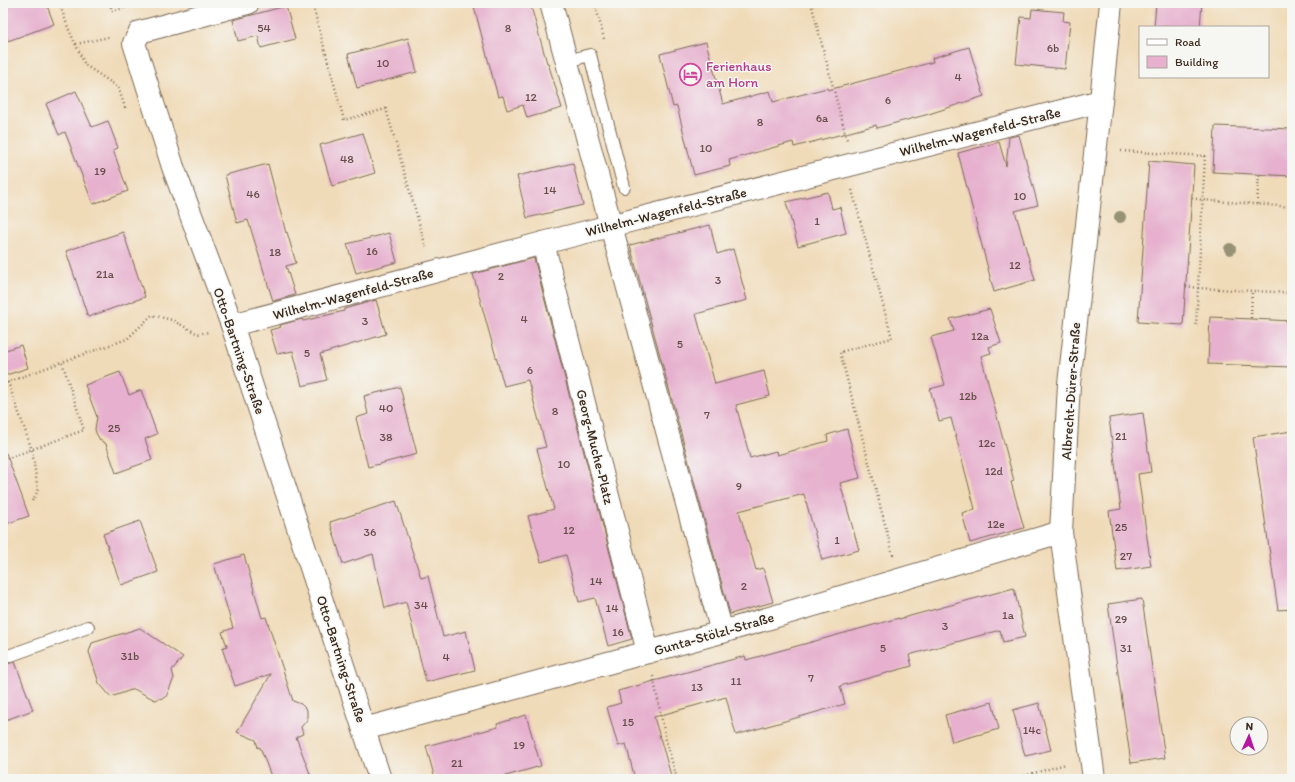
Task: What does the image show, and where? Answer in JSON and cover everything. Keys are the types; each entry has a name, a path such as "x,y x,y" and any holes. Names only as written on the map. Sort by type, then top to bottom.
{"street":[{"path":"137,37 140,32 248,3"},
{"path":"551,3 722,632"},
{"name":"Albrecht-Dürer-Straße","path":"1094,779 1062,532 1069,384 1101,101 1110,3"},
{"name":"Otto-Bartning-Straße","path":"137,37 134,43 173,167 232,325 380,779"},
{"name":"Wilhelm-Wagenfeld-Straße","path":"232,325 543,243 1101,101"},
{"name":"Georg-Muche-Platz","path":"543,243 648,652"},
{"name":"Gunta-Stölzl-Straße","path":"364,729 722,632 1062,532"}],"lane":[{"path":"567,61 590,55 624,187"},
{"path":"3,658 88,627"}],"path":[{"path":"59,3 85,65 118,87 129,116"},
{"path":"110,3 112,11 141,3"},
{"path":"312,3 344,120 386,109 433,272"},
{"path":"810,3 892,338 840,352 900,580"},
{"path":"76,44 120,35 137,37"},
{"path":"1095,149 1205,156 1196,326"},
{"path":"1257,204 1259,174"},
{"path":"1192,198 1292,207"},
{"path":"1186,286 1198,288 1292,293"},
{"path":"1251,318 1252,291"},
{"path":"3,384 127,339 152,315 172,320 198,334 232,325"},
{"path":"3,460 84,430 62,362"},
{"path":"8,382 32,450 38,491 32,501"},
{"path":"648,652 666,740 677,779"},
{"path":"1013,779 1091,758"}],"building":[{"path":"3,3 46,3 54,24 8,41 3,27"},
{"path":"473,3 530,3 547,63 562,108 527,118 523,105 507,110 503,96 498,97"},
{"path":"1156,3 1202,3 1200,26 1154,26"},
{"path":"286,6 295,39 261,48 258,36 238,41 233,20"},
{"path":"1032,9 1064,12 1063,21 1070,22 1065,69 1016,64 1021,17 1031,18"},
{"path":"408,38 417,72 357,88 348,54"},
{"path":"706,42 723,104 770,91 773,102 827,88 828,90 933,62 932,58 969,47 984,96 929,114 877,128 876,125 794,147 793,142 729,160 730,166 694,175 677,106 673,107 660,54"},
{"path":"76,91 92,127 108,121 118,148 113,150 128,191 93,204 65,132 59,135 46,104"},
{"path":"1215,126 1292,129 1292,176 1213,172"},
{"path":"363,133 375,173 332,186 320,145"},
{"path":"1019,135 1038,205 1015,211 1035,280 994,292 958,153 999,142 1006,166 1009,137"},
{"path":"1149,161 1194,165 1183,325 1138,322"},
{"path":"573,163 583,205 527,218 517,176"},
{"path":"268,164 286,233 287,232 296,263 286,266 295,295 273,301 248,220 237,223 225,175"},
{"path":"828,192 832,209 840,207 846,233 798,246 786,202"},
{"path":"710,225 717,254 733,249 747,300 696,314 715,384 764,371 770,396 736,405 750,458 776,451 777,455 828,441 827,435 847,429 860,478 840,483 859,550 822,560 804,494 739,511 756,570 763,568 773,602 730,614 630,245"},
{"path":"123,232 145,297 88,317 66,251"},
{"path":"389,233 397,262 356,273 347,244"},
{"path":"534,258 632,639 608,646 595,598 579,602 566,555 541,562 528,516 554,509 537,449 546,447 528,380 504,386 473,274"},
{"path":"376,300 386,334 320,354 327,380 302,386 293,351 277,354 270,330 281,327 280,325 344,311 344,309"},
{"path":"990,309 1001,343 989,347 991,353 981,356 1014,481 1011,482 1024,528 970,543 962,513 975,509 951,418 939,421 930,389 945,385 931,337 954,331 950,319"},
{"path":"1210,317 1292,321 1292,367 1208,364"},
{"path":"21,345 28,368 3,376 3,351"},
{"path":"120,372 129,395 141,390 157,434 145,439 152,460 116,473 106,444 100,440 96,433 95,429 97,417 85,385"},
{"path":"400,387 417,454 368,467 356,418 368,414 364,396"},
{"path":"1143,413 1151,472 1138,474 1151,566 1117,571 1109,511 1121,509 1109,418"},
{"path":"1292,431 1292,609 1278,610 1253,437"},
{"path":"6,453 29,516 3,525 3,454"},
{"path":"396,501 421,578 428,576 443,637 466,631 475,670 426,682 406,602 385,608 373,554 343,564 330,522"},
{"path":"140,521 158,572 121,585 103,534"},
{"path":"244,555 262,618 266,617 293,701 301,704 307,710 307,720 301,727 303,734 296,737 312,779 272,779 256,740 237,732 271,674 235,686 222,648 227,646 222,632 233,628 214,564"},
{"path":"1014,588 1025,637 1003,642 1000,630 909,655 912,666 840,686 845,704 736,735 726,697 654,717 672,779 635,779 626,744 618,746 607,707 621,703 618,691 745,656 746,660"},
{"path":"1142,599 1165,758 1131,763 1108,604"},
{"path":"140,628 183,657 172,670 174,678 166,697 155,700 134,689 111,697 99,683 89,652 92,643"},
{"path":"15,662 33,710 3,721 3,665"},
{"path":"992,702 999,729 952,742 945,715"},
{"path":"1039,703 1051,750 1025,756 1013,710"},
{"path":"526,715 541,766 495,779 435,779 426,746 498,727 497,724"}],"place":[{"name":"Ferienhaus am Horn","path":"690,74"}]}
